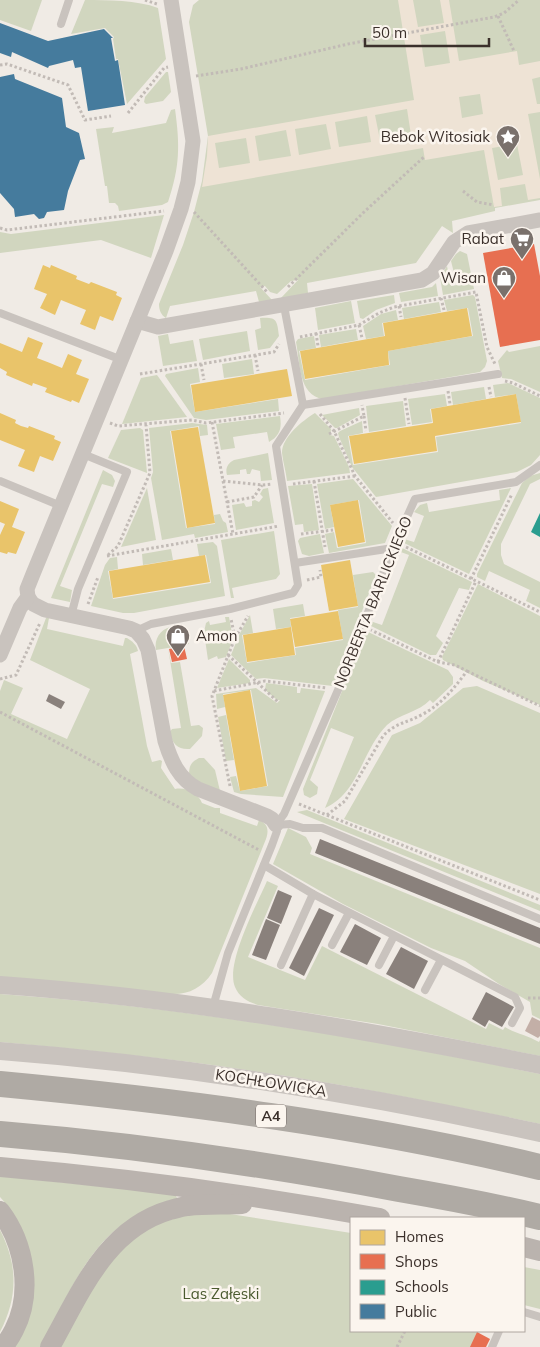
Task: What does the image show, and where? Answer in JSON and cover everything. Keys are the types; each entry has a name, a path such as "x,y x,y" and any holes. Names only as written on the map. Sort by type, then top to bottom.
{"highway":[{"name":"A4","path":"0,1084 102,1094 250,1113 427,1142 540,1167"},
{"path":"0,1134 75,1140 226,1159 333,1176 540,1217"}],"main road":[{"path":"0,1167 75,1173 187,1186 374,1217"},
{"path":"50,1347 97,1264 114,1243 136,1226 157,1214 187,1206 298,1204"},
{"path":"0,1211 15,1236 23,1260 24,1293 14,1330 3,1347"},
{"path":"525,1247 540,1251"}],"street":[{"path":"171,0 193,141 191,169 176,223 138,321 27,589 28,597 34,604 45,610 136,631 143,639 148,650 165,741 169,754 179,772 190,785 198,790 272,818 276,825"},
{"path":"138,321 158,327 422,280 433,272 454,242 468,233 540,220"},
{"path":"0,655 20,608 28,597"},
{"path":"0,985 213,1007 331,1025 540,1065"},
{"name":"KOCHŁOWICKA","path":"0,1051 138,1065 237,1078 432,1110 540,1133"}],"lane":[{"path":"61,24 70,0"},
{"path":"136,631 151,624 293,593 298,585 276,446 301,408 290,338 279,304"},
{"path":"0,313 122,360"},
{"path":"301,408 499,378"},
{"path":"71,616 78,589 127,472 83,454"},
{"name":"NORBERTA BARLICKIEGO","path":"213,1007 228,953 277,831 276,825 290,801 338,690 400,532 415,499 516,482 540,465"},
{"path":"0,481 61,506"},
{"path":"295,563 395,545"},
{"path":"276,825 290,824 302,828 322,828 540,919"},
{"path":"264,865 349,913 515,997 520,1008 512,1023"},
{"path":"281,965 313,894"},
{"path":"332,945 349,913"},
{"path":"379,965 394,936"},
{"path":"425,990 441,960"},
{"path":"525,1312 540,1317"},
{"path":"492,1347 499,1332"}],"path":[{"path":"184,78 234,70 343,45 498,16 519,0"},
{"path":"498,16 514,51"},
{"path":"0,65 7,64 68,85 85,120 111,116"},
{"path":"128,113 164,68 171,67"},
{"path":"193,211 279,304 364,212 424,156"},
{"path":"463,191 477,202 494,205"},
{"path":"0,228 6,230 169,210"},
{"path":"140,374 274,352 282,340 359,325 379,313 399,306 476,292 487,348 499,378 540,396"},
{"path":"441,298 444,310"},
{"path":"399,306 401,317"},
{"path":"359,325 362,338"},
{"path":"316,334 318,346"},
{"path":"255,355 258,370"},
{"path":"201,364 204,380"},
{"path":"481,385 489,384 499,378"},
{"path":"489,384 491,397"},
{"path":"439,392 456,390"},
{"path":"447,391 450,404"},
{"path":"397,399 414,396"},
{"path":"405,398 409,424"},
{"path":"354,406 371,403"},
{"path":"362,405 366,431"},
{"path":"98,418 118,426 192,420 212,422 301,408 316,411 320,413 334,432 355,476 400,532"},
{"path":"330,434 364,416"},
{"path":"212,422 233,534"},
{"path":"102,563 118,546 150,473 146,425"},
{"path":"471,579 520,479"},
{"path":"314,481 326,553"},
{"path":"227,502 254,497 262,485"},
{"path":"107,556 289,524 299,530 302,535 333,530"},
{"path":"395,545 540,612"},
{"path":"87,608 99,572"},
{"path":"438,662 476,581"},
{"path":"230,608 235,638 212,696 231,792"},
{"path":"0,679 16,675 42,618"},
{"path":"363,626 438,662 456,665 540,706"},
{"path":"228,655 278,702"},
{"path":"327,815 345,801 383,736 390,728 424,714 452,691 467,671"},
{"path":"214,691 265,681 338,690"},
{"path":"0,712 268,854"},
{"path":"290,801 540,900"},
{"path":"397,1347 404,1332"}],"green space":[{"path":"0,0 42,0 31,31 0,20"},
{"path":"85,0 132,2 158,8 166,59 127,104 118,59 116,59 114,37 105,28 71,34"},
{"path":"199,0 540,0 540,200 495,208 495,211 452,221 453,233 442,226 416,263 307,283 308,293 280,299 298,280 291,281 277,294 270,292 265,286 260,287 272,300 259,302 256,291 170,306 166,318 159,308 159,304 194,212 202,181 208,136 189,22 193,5"},
{"path":"168,72 171,92 163,101 146,104 144,102 145,97"},
{"path":"175,109 178,156 175,177 168,202 162,205 119,211 115,203 109,203 96,129 114,127 112,133 166,123 171,110"},
{"path":"164,215 151,258 101,240 0,253 0,232 11,234"},
{"path":"460,251 467,254 474,289 443,295 440,277 447,266 451,286 457,285 451,261"},
{"path":"436,283 438,296 401,302 399,293 432,287"},
{"path":"394,295 395,303 376,310 363,319 360,318 357,301"},
{"path":"473,295 475,297 487,361 485,367 480,372 323,399 309,391 305,384 298,359 296,342 298,339 314,336 316,348 299,351 305,380 390,365 388,351 473,336 468,308 447,311 444,300"},
{"path":"351,301 355,323 318,330 315,308"},
{"path":"439,302 441,312 404,319 402,308"},
{"path":"396,310 398,320 382,323 384,336 366,339 363,326 381,314"},
{"path":"260,318 273,319 277,323 279,336 270,348 258,350 255,330 261,328"},
{"path":"356,329 358,340 321,347 319,335"},
{"path":"247,331 250,351 203,360 199,339"},
{"path":"168,334 170,344 193,340 197,361 163,366 158,336"},
{"path":"540,346 540,392 511,379 502,378 498,361 507,350 509,352"},
{"path":"252,359 254,374 224,378 222,364"},
{"path":"198,368 200,382 190,384 195,412 278,399 279,411 206,420 194,418 165,376 166,374"},
{"path":"157,375 187,417 122,424 141,378"},
{"path":"508,383 540,398 540,455 531,465 517,472 376,497 352,467 339,437 338,433 340,431 362,421 363,433 348,436 353,465 438,452 436,437 521,423 516,394 495,397 493,385"},
{"path":"484,387 486,399 453,405 451,392"},
{"path":"445,394 447,406 430,409 432,422 412,425 408,399"},
{"path":"403,401 406,426 369,432 366,406"},
{"path":"359,408 360,415 337,428 322,415"},
{"path":"315,413 331,429 330,435 334,436 350,473 287,481 282,453 285,441 304,420"},
{"path":"280,416 281,424 279,431 276,437 269,442 267,432 233,437 235,448 221,450 216,424"},
{"path":"192,423 207,425 208,435 200,436 199,426 170,431 186,528 215,524 214,515 220,514 226,523 228,532 195,538 194,534 162,540 151,478 153,472 149,428"},
{"path":"140,428 143,430 147,473 108,458 121,430"},
{"path":"268,453 272,480 261,481 260,471 252,469 250,474 247,474 246,469 240,470 240,474 227,475 226,470 234,460"},
{"path":"103,470 112,475 115,481 113,487 102,484 60,586 72,590 70,602 51,598"},
{"path":"540,473 540,479 530,484 501,544 501,555 504,564 540,582 540,608 526,601 530,590 489,571 485,581 477,577 477,574 522,483 530,476"},
{"path":"353,479 392,526 385,543 329,553 325,534 334,532 337,548 366,543 359,500 330,505 334,527 325,529 317,484"},
{"path":"312,484 319,530 304,532 303,524 295,525 288,486"},
{"path":"147,488 156,540 121,547"},
{"path":"268,488 274,523 236,530 232,505 244,503 246,507 252,506 252,501 259,502 263,497 260,494 263,489"},
{"path":"511,488 469,574 402,542 404,539 414,542 424,516 414,512 420,505 427,503 429,512 500,500 499,490"},
{"path":"274,531 280,574 276,579 232,588 234,598 231,598 221,540"},
{"path":"320,534 324,553 309,556 302,554 298,541 300,538"},
{"path":"213,542 217,546 225,596 134,613 123,613 91,606 105,565 110,558 117,557 118,569 108,571 113,599 211,583 206,555 199,556 197,544"},
{"path":"400,547 472,582 469,590 459,588 436,636 443,643 436,655 430,655 369,625 370,621 382,625 409,555 398,551"},
{"path":"171,549 173,560 143,565 142,554"},
{"path":"373,572 376,575 333,686 264,678 256,679 231,655 250,615 253,633 242,635 247,663 296,655 295,648 343,640 338,610 358,607 353,575"},
{"path":"478,584 540,616 540,705 483,681 443,660 442,657"},
{"path":"303,604 305,616 290,618 291,627 276,629 273,609"},
{"path":"225,617 229,617 233,639 226,657 218,659 217,656 208,660 204,632 206,623 209,621 210,625 226,622"},
{"path":"46,618 49,618 47,629 123,646 125,638 132,642 138,651 130,654 147,746 152,762 162,761 161,768 175,789 191,791 198,796 202,803 220,808 220,813 257,826 259,820 267,828 266,839 212,973 204,983 189,992 170,994 0,977 0,691 4,680 23,688 11,714 67,739 90,689 30,660"},
{"path":"170,627 180,629 185,634 189,644 156,650 158,636 163,630"},
{"path":"366,631 448,670 453,677 453,684 433,703 430,700 387,725 372,746 346,792 325,808 354,737 331,728 310,780 318,787 317,794 310,798 304,795 303,789"},
{"path":"168,648 171,663 180,662 191,726 199,725 203,728 202,736 190,749 177,746 169,733 172,729 181,728"},
{"path":"229,659 250,680 250,683 217,688"},
{"path":"266,683 297,687 297,693 300,693 301,688 325,691 283,797 234,792 230,777 236,776 240,791 268,786 251,690 223,694 225,707 217,709 216,694 256,688 277,703 280,700 277,700 265,690"},
{"path":"477,686 540,713 540,894 344,819 392,735 420,723 463,688"},
{"path":"226,715 234,760 226,761 218,717"},
{"path":"199,758 204,758 215,770 220,791 200,783 189,775 191,765"},
{"path":"307,810 540,905 540,911 297,812"},
{"path":"288,828 306,837 312,848 310,854 540,948 540,1019 532,1015 530,1002 465,961 431,948 343,904 273,864"},
{"path":"267,881 278,886 248,957 305,980 322,946 486,1029 489,1023 503,1030 505,1027 539,1042 540,1040 540,1056 378,1024 258,1005 244,999 235,987 233,977 234,964 243,934"},
{"path":"0,994 136,1007 272,1025 473,1060 540,1074 540,1124 397,1095 221,1066 0,1042"},
{"path":"0,1176 175,1194 177,1198 118,1228 94,1252 74,1283 40,1347 13,1347 21,1335 9,1207 0,1197"},
{"name":"Las Załęski","path":"195,1214 230,1214 350,1233 350,1332 478,1332 471,1347 60,1347 87,1297 121,1251 134,1238 150,1227 172,1219"},
{"path":"0,1230 10,1256 14,1281 10,1306 0,1332"},
{"path":"525,1267 540,1270 540,1309 525,1305"}],"shaded area":[{"path":"398,0 413,0 418,27 444,23 440,0 449,0 459,61 517,51 519,65 540,61 540,77 532,79 537,104 540,104 540,112 528,114 540,179 540,198 528,200 525,184 500,188 502,206 494,207 484,150 425,160 423,148 202,187 208,136 414,100","holes":["445,31 450,63 425,67 420,35","480,94 483,114 462,118 459,97","407,109 411,135 380,140 375,115","367,116 371,142 339,147 335,122","326,124 331,149 299,155 295,129","286,130 291,156 259,161 255,136","246,138 250,163 219,168 215,143","517,144 523,175 498,180 492,148"]}],"building: Homes":[{"path":"43,265 50,268 51,265 77,276 76,279 89,284 91,282 117,292 116,295 122,298 113,321 100,316 95,330 80,324 86,310 61,300 55,315 40,308 47,294 34,289"},
{"path":"467,308 472,336 388,351 389,365 305,379 300,351 385,336 383,323"},
{"path":"28,337 43,343 37,358 62,368 68,354 82,360 76,374 89,379 79,403 72,400 71,402 45,392 47,388 33,383 32,386 6,375 7,372 0,368 0,343 22,352"},
{"path":"287,369 292,396 195,412 191,385"},
{"path":"516,394 521,422 435,436 437,451 354,464 349,436 433,423 431,409"},
{"path":"0,413 16,420 15,423 21,426 28,428 29,426 55,436 54,439 61,442 53,461 40,456 34,472 18,466 25,450 0,440"},
{"path":"198,427 215,523 187,528 171,431"},
{"path":"358,500 365,542 338,547 330,505"},
{"path":"0,501 19,509 12,527 25,532 16,554 0,552 0,535 5,524 0,522"},
{"path":"205,555 210,582 113,598 109,571"},
{"path":"350,560 358,606 329,611 321,565"},
{"path":"338,611 343,639 295,647 290,619"},
{"path":"291,627 295,655 247,662 243,635"},
{"path":"250,690 267,786 240,791 223,695"}],"building: Shops":[{"path":"534,244 540,276 540,340 500,347 483,253"},
{"path":"184,646 187,659 172,662 169,649"},
{"path":"477,1332 490,1339 486,1347 470,1347"}],"building: Schools":[{"path":"540,513 540,537 531,532"}],"building: Public":[{"path":"0,23 48,41 104,29 113,38 111,38 115,61 118,60 125,105 88,111 81,67 75,68 73,60 49,66 48,68 12,52 11,57 0,53"},
{"path":"14,74 15,79 62,98 66,127 79,133 85,159 80,160 68,191 64,210 47,212 44,218 39,219 34,214 15,217 14,209 0,193 0,77"}],"building: Industry":[{"path":"49,694 65,702 61,709 46,701"},
{"path":"320,839 540,928 540,944 315,853"},
{"path":"278,890 292,896 281,924 267,918"},
{"path":"319,908 334,915 304,976 289,968"},
{"path":"266,919 280,925 266,960 252,955"},
{"path":"355,924 381,938 367,965 340,952"},
{"path":"401,947 428,961 414,989 386,974"},
{"path":"486,992 514,1007 502,1027 489,1020 485,1027 472,1019"}],"building: Other":[{"path":"532,1017 540,1021 540,1036 538,1038 525,1031"}],"place":[{"name":"Bebok Witosiak","path":"508,158"},
{"name":"Rabat","path":"522,260"},
{"name":"Wisan","path":"504,299"},
{"name":"Amon","path":"178,657"}]}
